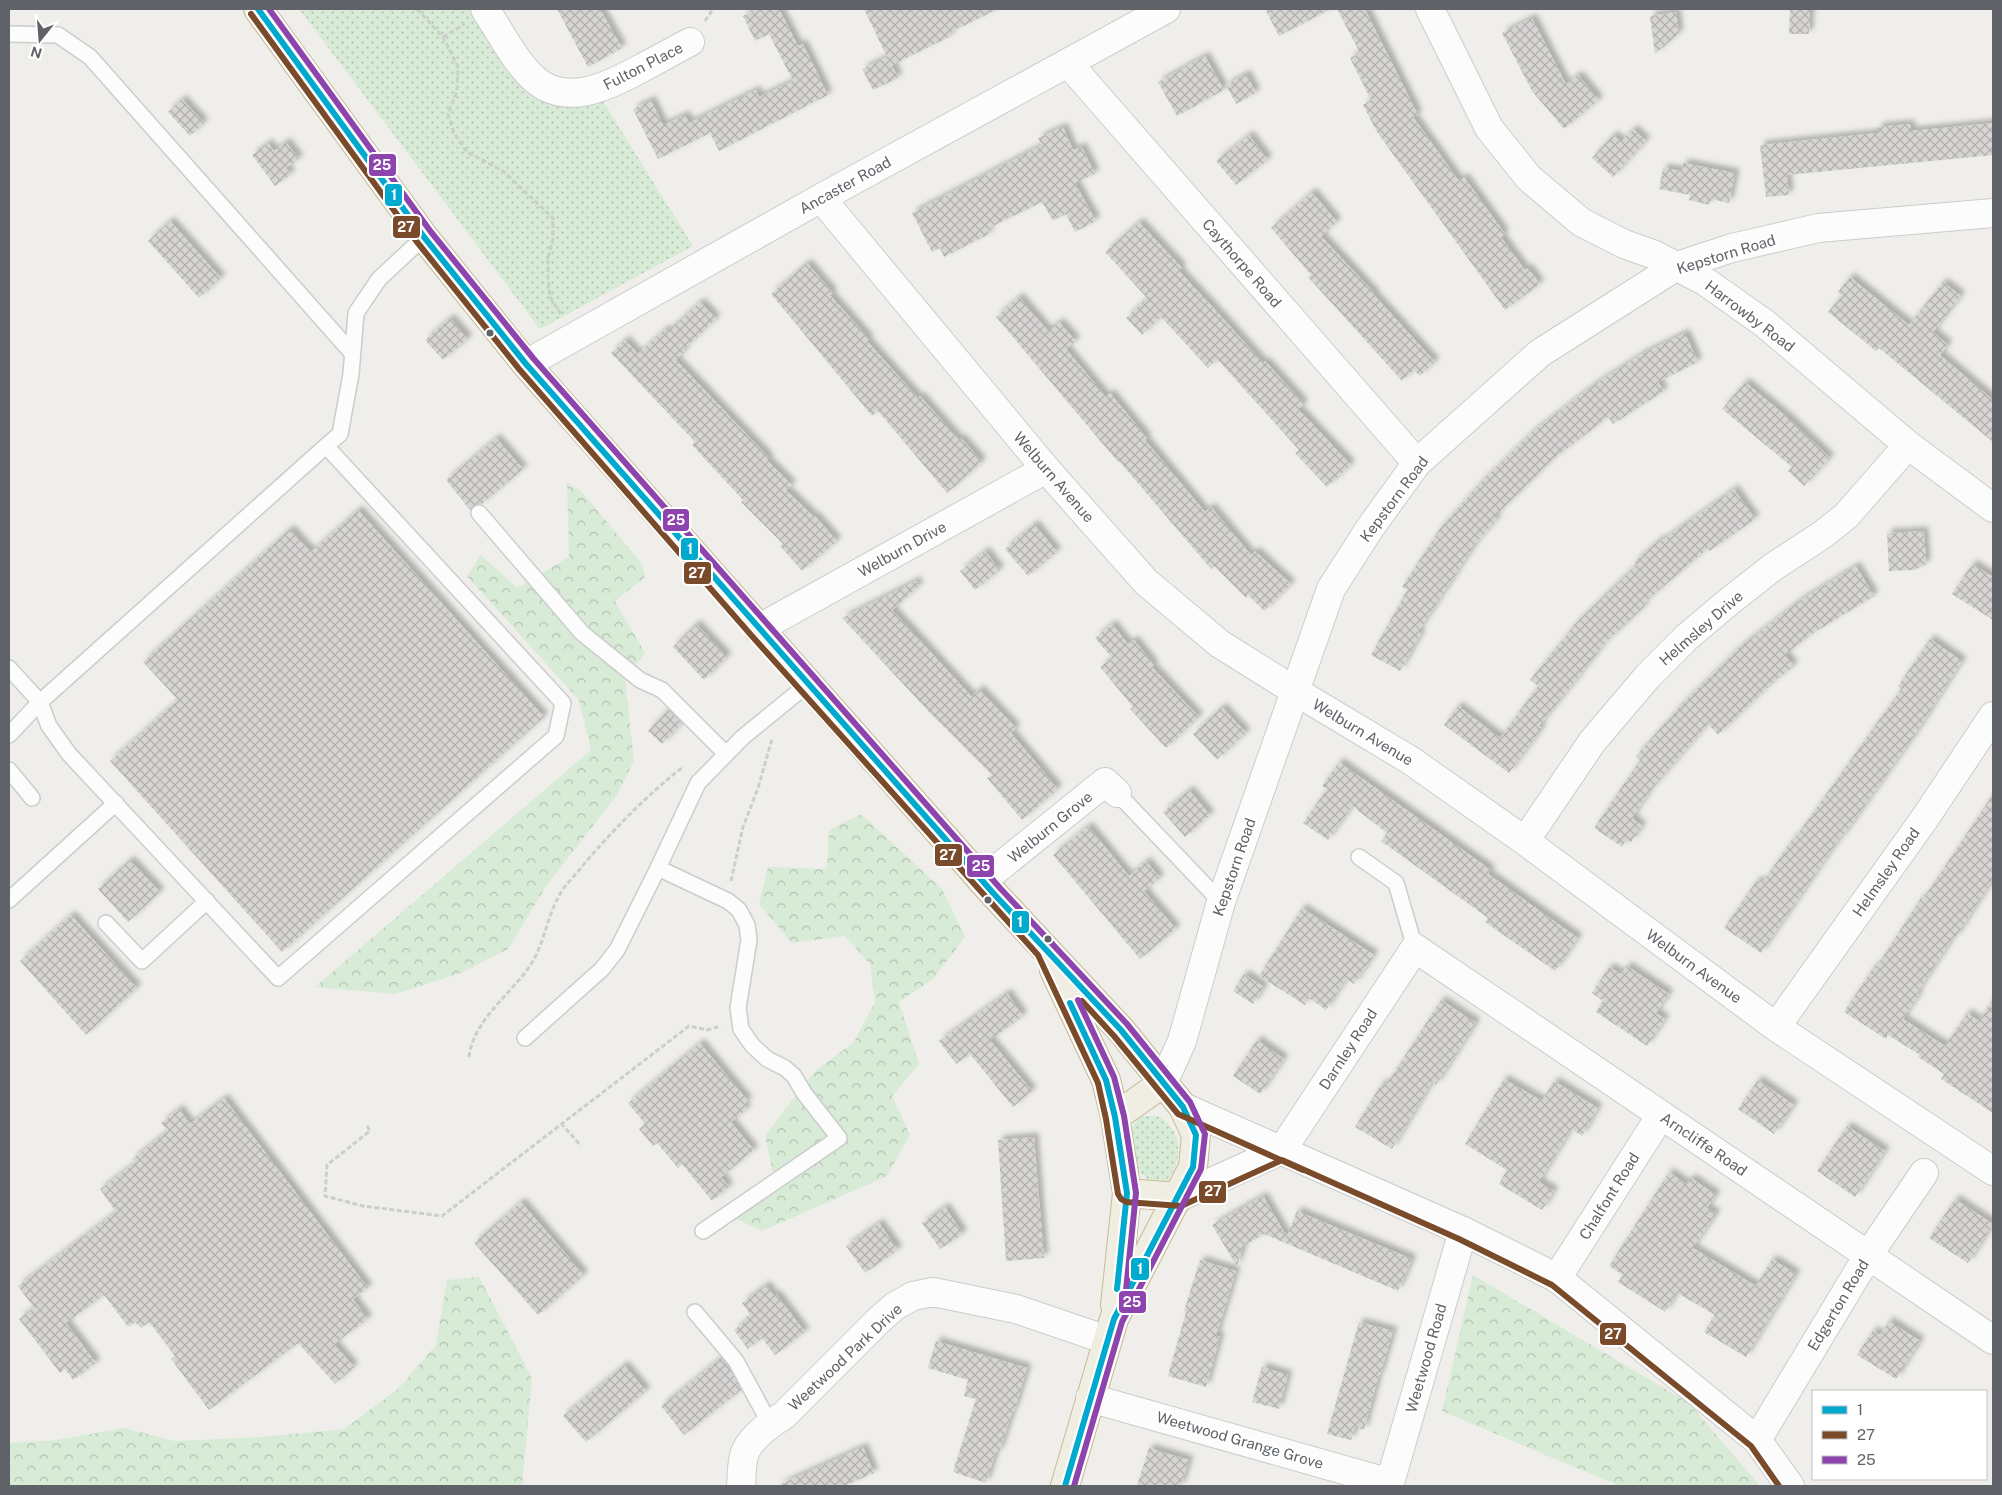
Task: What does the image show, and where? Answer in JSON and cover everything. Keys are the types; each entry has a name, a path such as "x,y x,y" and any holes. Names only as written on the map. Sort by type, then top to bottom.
{"highway":[{"path":"258,9 424,237 526,364 982,881 1121,1030 1183,1106 1196,1135 1193,1167 1110,1330"},
{"path":"1045,950 1106,1080 1115,1117 1127,1193 1110,1330 1065,1486"},
{"path":"1115,1117 1163,1082"},
{"path":"1127,1193 1179,1197"}],"street":[{"name":"Fulton Place","path":"485,9 523,68 536,80 555,90 572,92 590,91 607,86 690,42"},
{"name":"Ancaster Road","path":"526,364 821,198 1166,9"},
{"name":"Harrowby Road","path":"1430,9 1490,128 1529,178 1581,222 1624,244 1655,254 1706,282 1764,323 1908,445 1993,508"},
{"name":"Caythorpe Road","path":"1068,63 1417,463"},
{"name":"Welburn Avenue","path":"821,198 1046,469 1146,582 1220,644 1410,760 1525,841 1776,1027 1993,1171"},
{"name":"Kepstorn Road","path":"1163,1082 1182,1041 1221,902 1331,589 1370,528 1417,463 1540,353 1677,266 1732,248 1818,228 1993,213"},
{"name":"Helmsley Drive","path":"1525,841 1592,742 1648,676 1687,637 1726,604 1773,567 1816,540 1846,516 1908,445"},
{"name":"Welburn Drive","path":"758,629 1046,469"},
{"name":"Helmsley Road","path":"1776,1027 1925,818 1993,716"},
{"name":"Welburn Grove","path":"982,881 1104,782 1117,793"},
{"name":"Arncliffe Road","path":"1415,948 1869,1254 1993,1340"},
{"name":"Darnley Road","path":"1282,1150 1415,948"},
{"path":"1183,1106 1463,1231 1557,1278 1756,1440 1790,1486"},
{"name":"Chalfont Road","path":"1557,1278 1661,1115"},
{"path":"1179,1197 1282,1150"},
{"name":"Edgerton Road","path":"1756,1440 1869,1254 1924,1173"},
{"name":"Weetwood Road","path":"1390,1485 1463,1231"},
{"name":"Weetwood Park Drive","path":"741,1486 745,1452 770,1424 784,1415 895,1306 913,1296 933,1292 1110,1330"},
{"name":"Weetwood Grange Grove","path":"1090,1398 1390,1485"}],"lane":[{"path":"9,34 58,35 90,57 352,353"},
{"path":"9,734 40,702 340,434 351,374 356,313 379,279 424,237"},
{"path":"9,668 40,702 49,726 69,754 278,978 556,736 563,703 326,446"},
{"path":"479,513 582,633 640,680 662,690 726,754"},
{"path":"525,1038 602,969 617,950 698,783 743,737 808,684"},
{"path":"9,770 32,798"},
{"path":"1117,793 1221,902"},
{"path":"9,900 116,803"},
{"path":"1359,857 1396,882 1415,948"},
{"path":"658,868 728,901 738,910 746,925 749,940 738,1008 741,1029 752,1045 767,1059 785,1068 794,1076 804,1093 838,1138 704,1231"},
{"path":"106,923 142,961 207,901"},
{"path":"696,1312 736,1361 770,1424"}],"path":[{"path":"417,9 443,37 458,67 457,91 448,114 454,133 467,152 503,171 553,218 553,238 548,259 550,297 575,337"},
{"path":"728,901 743,827 770,752 778,708"},
{"path":"469,1057 470,1044 488,1017 528,970 538,952 560,893 616,828 658,787 713,740"},
{"path":"367,1126 370,1131 327,1164 325,1196 363,1206 442,1216 689,1026 707,1030 740,1021"},
{"path":"561,1123 581,1146"}],"green space":[{"path":"299,9 469,9 505,67 529,91 543,99 559,104 574,104 601,98 693,246 540,329"},
{"path":"567,482 582,492 642,564 645,577 615,601 645,653 625,680 634,760 617,795 547,885 508,949 461,973 395,994 315,987 591,750 579,700 467,576 481,555 517,588 569,557"},
{"path":"861,814 942,889 965,937 933,979 899,1002 919,1064 892,1096 910,1135 887,1176 762,1231 735,1218 773,1173 765,1136 814,1072 854,1042 875,1002 870,964 845,936 792,943 759,904 768,867 827,869 829,830"},
{"path":"1140,1116 1158,1116 1174,1132 1177,1140 1178,1155 1174,1170 1165,1182 1149,1180 1137,1170 1129,1151 1130,1130"},
{"path":"1473,1275 1689,1403 1760,1486 1619,1486 1442,1411"},
{"path":"479,1277 532,1378 522,1486 9,1486 9,1443 57,1440 124,1428 175,1441 262,1437 344,1429 398,1389 436,1345 447,1280"}],"building":[{"path":"557,9 600,9 622,48 588,67"},
{"path":"757,9 779,9 798,46 803,44 828,95 719,151 710,133 658,159 633,109 651,100 663,125 685,115 689,123 756,90 759,97 793,81 769,34 755,41 743,16"},
{"path":"864,9 998,9 949,33 951,36 892,65 898,78 873,90 862,69 887,57"},
{"path":"1265,9 1331,9 1279,36"},
{"path":"1337,9 1365,9 1418,115 1413,117 1459,181 1464,177 1505,234 1501,237 1525,270 1528,268 1540,284 1505,310 1377,132 1363,105 1371,100 1350,58 1360,53"},
{"path":"1790,9 1810,9 1809,34 1789,34"},
{"path":"1676,12 1679,33 1655,54 1650,16"},
{"path":"1532,18 1566,84 1578,75 1599,100 1564,129 1532,91 1502,33"},
{"path":"1205,56 1224,90 1177,116 1158,82"},
{"path":"1246,74 1256,93 1236,104 1226,85"},
{"path":"182,99 204,123 190,136 168,112"},
{"path":"1993,123 1993,155 1787,175 1789,195 1766,197 1760,145 1878,133 1878,127 1910,124 1911,131"},
{"path":"1063,127 1073,150 1082,147 1095,174 1075,183 1096,221 1075,232 1066,214 1053,221 1042,202 987,229 989,234 944,257 940,248 932,252 912,213 1042,145 1038,138"},
{"path":"1633,129 1646,141 1613,177 1592,158 1613,135 1621,142"},
{"path":"1249,135 1268,160 1236,185 1216,161"},
{"path":"286,142 299,159 286,168 291,174 275,186 252,155 268,143 274,151"},
{"path":"1683,163 1735,173 1729,203 1711,199 1709,205 1689,200 1690,195 1659,189 1663,168 1682,171"},
{"path":"1312,192 1337,222 1321,236 1435,362 1420,376 1414,370 1402,381 1308,277 1311,275 1271,228"},
{"path":"170,221 221,278 199,298 148,241"},
{"path":"1139,222 1182,268 1179,271 1263,363 1265,361 1304,404 1298,409 1351,465 1327,487 1295,453 1299,450 1217,359 1208,368 1161,317 1142,335 1126,318 1147,298 1105,252"},
{"path":"807,263 833,293 830,295 869,339 867,341 918,398 920,396 959,440 961,438 982,462 947,493 878,411 872,416 771,294"},
{"path":"1850,277 1909,325 1943,282 1961,296 1933,332 1948,345 1940,355 1993,400 1993,442 1879,348 1876,351 1828,312 1842,296 1838,292"},
{"path":"1019,297 1048,331 1059,322 1076,341 1066,349 1106,397 1110,393 1147,438 1145,440 1205,512 1211,507 1251,555 1255,551 1291,584 1264,611 1248,595 1246,598 1214,566 1211,569 996,317"},
{"path":"700,302 716,319 683,350 685,351 676,360 769,458 767,460 792,485 786,490 815,516 837,541 802,571 780,546 783,544 741,502 743,500 692,445 695,442 611,353 625,340 638,354 665,329 667,332"},
{"path":"450,318 468,339 443,360 425,340"},
{"path":"1685,333 1698,362 1658,382 1664,391 1613,424 1608,417 1552,460 1494,517 1497,519 1476,543 1418,632 1421,634 1400,671 1371,655 1407,590 1402,587 1441,527 1482,481 1532,432 1595,384 1642,354"},
{"path":"1745,382 1788,418 1830,458 1804,486 1788,471 1792,467 1722,409"},
{"path":"496,438 523,469 482,504 477,504 470,510 446,480"},
{"path":"1734,489 1755,519 1710,551 1708,548 1643,604 1645,606 1604,644 1539,726 1542,728 1509,773 1444,725 1458,706 1500,738 1538,686 1530,680 1576,623 1636,565 1634,562 1659,540 1661,541"},
{"path":"358,510 544,717 282,952 110,761 178,700 143,662 290,529 311,552"},
{"path":"1034,524 1057,552 1028,576 1005,549"},
{"path":"1924,531 1926,564 1915,570 1889,571 1887,533"},
{"path":"985,551 1000,570 975,590 960,571"},
{"path":"1972,564 1993,577 1993,620 1952,594"},
{"path":"1856,566 1874,596 1810,635 1785,655 1794,666 1771,684 1718,735 1708,724 1649,792 1632,818 1642,826 1631,842 1627,839 1622,847 1594,828 1640,760 1636,756 1681,705 1740,647 1799,601"},
{"path":"916,581 919,586 892,610 972,697 979,689 1016,728 1011,733 1058,789 1022,820 987,778 992,775 930,713 842,618"},
{"path":"696,624 727,657 704,680 673,647"},
{"path":"1112,624 1128,644 1134,640 1154,665 1152,667 1199,717 1166,748 1130,709 1133,707 1100,667 1112,658 1095,638"},
{"path":"1930,639 1962,661 1916,733 1840,838 1761,953 1724,928 1757,880 1762,883 1795,838 1901,689 1898,686"},
{"path":"1222,707 1246,733 1217,760 1193,734"},
{"path":"668,710 682,723 662,744 648,731"},
{"path":"1339,762 1491,870 1488,874 1578,938 1555,971 1485,922 1488,918 1381,841 1387,833 1352,806 1328,840 1303,823 1327,789 1322,786"},
{"path":"1189,790 1210,815 1185,837 1163,812"},
{"path":"1993,794 1993,879 1917,993 1919,994 1903,1019 1945,1046 1967,1013 1979,1021 1993,999 1993,1113 1941,1079 1944,1074 1918,1057 1920,1055 1888,1035 1886,1039 1844,1012"},
{"path":"1088,826 1129,876 1146,861 1160,878 1144,891 1176,929 1140,959 1053,855"},
{"path":"130,860 160,892 128,922 98,889"},
{"path":"1302,908 1374,955 1354,984 1346,979 1326,1010 1309,998 1305,1005 1259,976"},
{"path":"71,915 137,988 86,1035 20,961"},
{"path":"1627,966 1669,994 1656,1013 1665,1019 1647,1046 1596,1012 1603,1001 1592,993 1609,967 1621,974"},
{"path":"1244,974 1264,987 1253,1004 1233,991"},
{"path":"1007,993 1023,1016 990,1040 1032,1091 1013,1107 970,1054 956,1064 939,1041"},
{"path":"1441,1000 1476,1023 1436,1085 1432,1082 1392,1149 1355,1127 1382,1083 1386,1085"},
{"path":"1257,1040 1284,1059 1260,1094 1233,1076"},
{"path":"700,1043 748,1101 743,1105 747,1109 731,1122 754,1150 721,1177 729,1187 712,1201 682,1164 678,1168 657,1143 653,1146 639,1129 645,1124 628,1103"},
{"path":"1504,1079 1542,1101 1554,1081 1598,1108 1582,1136 1571,1129 1539,1182 1554,1191 1542,1210 1499,1184 1507,1170 1465,1144"},
{"path":"1758,1080 1794,1105 1774,1134 1738,1109"},
{"path":"224,1098 368,1288 353,1299 368,1319 334,1344 354,1367 335,1384 298,1343 209,1410 171,1359 175,1356 149,1322 141,1328 135,1322 128,1327 104,1295 66,1323 96,1363 73,1380 65,1369 60,1373 19,1319 34,1308 18,1286 116,1212 100,1189 135,1163 132,1159 168,1131 161,1123 179,1109 190,1124"},
{"path":"1847,1126 1885,1151 1855,1197 1817,1171"},
{"path":"1034,1137 1044,1258 1006,1261 998,1140"},
{"path":"1669,1172 1686,1184 1691,1178 1716,1195 1707,1208 1716,1214 1693,1248 1756,1286 1772,1259 1796,1274 1746,1357 1704,1332 1715,1315 1677,1293 1665,1312 1618,1282 1623,1275 1609,1266"},
{"path":"1263,1196 1287,1237 1297,1211 1412,1259 1398,1291 1264,1234 1243,1246 1237,1267 1212,1225"},
{"path":"1955,1199 1993,1224 1968,1263 1929,1238"},
{"path":"521,1202 584,1275 538,1315 474,1243"},
{"path":"945,1207 963,1234 940,1249 922,1223"},
{"path":"879,1223 898,1250 865,1273 846,1246"},
{"path":"1200,1260 1236,1271 1216,1336 1220,1337 1206,1387 1168,1376 1186,1312 1184,1311"},
{"path":"766,1285 774,1296 776,1294 805,1332 775,1355 762,1338 748,1349 734,1330 748,1319 746,1317 750,1314 742,1303"},
{"path":"1889,1321 1920,1341 1896,1379 1857,1355 1873,1330 1880,1335"},
{"path":"1359,1322 1393,1331 1364,1430 1355,1427 1351,1440 1327,1434"},
{"path":"936,1341 1027,1368 1014,1411 999,1452 996,1451 986,1483 953,1472 976,1399 964,1396 968,1380 928,1368"},
{"path":"721,1358 729,1367 741,1390 684,1435 661,1406"},
{"path":"624,1365 646,1391 586,1442 563,1416"},
{"path":"1262,1367 1288,1375 1279,1409 1252,1402"},
{"path":"863,1447 874,1473 844,1486 777,1486"},
{"path":"1149,1448 1189,1460 1181,1486 1137,1486"}],"transit line":[{"name":"1","path":"258,9 424,237 526,364 994,894 1121,1030 1183,1107 1196,1135 1193,1167 1114,1319 1065,1486"},
{"name":"25","path":"269,9 431,232 533,358 1000,888 1127,1024 1190,1102 1205,1134 1201,1169 1122,1322 1074,1486"},
{"name":"27","path":"251,14 417,242 519,369 751,635 1038,955 1098,1083 1118,1194 1121,1199 1126,1202 1181,1206 1282,1160 1459,1239 1552,1285 1751,1446 1779,1486"},
{"name":"25","path":"1078,1000 1114,1077 1124,1116 1136,1193 1126,1290"},
{"name":"27","path":"1082,1001 1114,1036 1178,1114 1303,1170"},
{"name":"1","path":"1070,1003 1106,1080 1115,1117 1127,1193 1117,1289"}]}
